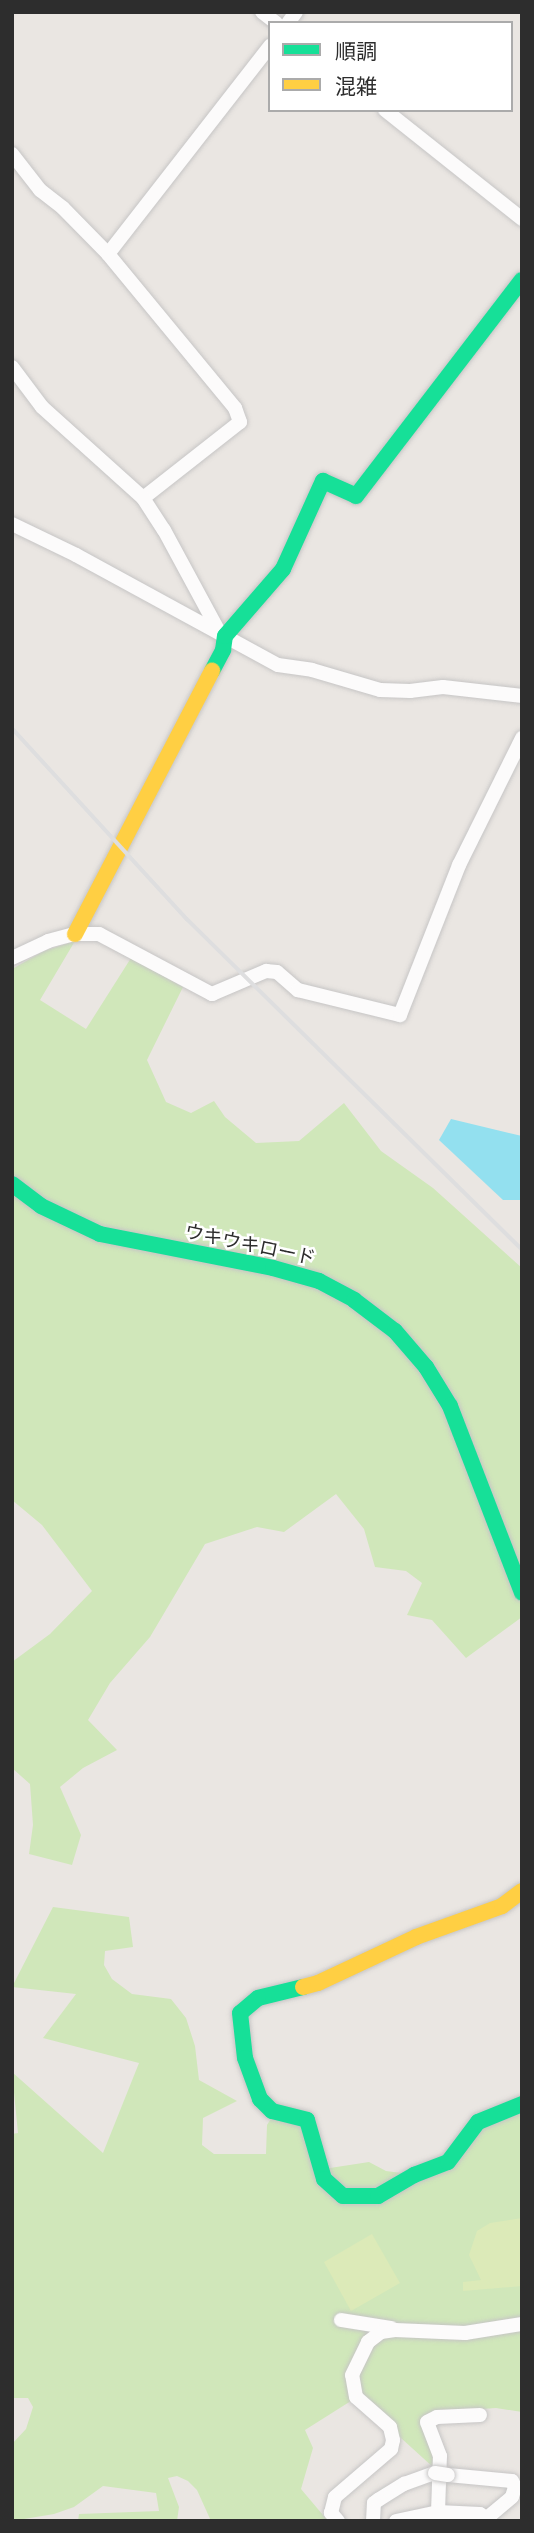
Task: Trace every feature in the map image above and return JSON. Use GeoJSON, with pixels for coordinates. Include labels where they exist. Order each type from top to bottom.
{"type":"FeatureCollection","features":[{"type":"Feature","properties":{"kind":"street"},"geometry":{"type":"LineString","coordinates":[[108,254],[268,49]]}},
{"type":"Feature","properties":{"kind":"street"},"geometry":{"type":"LineString","coordinates":[[388,112],[522,219]]}},
{"type":"Feature","properties":{"kind":"street"},"geometry":{"type":"LineString","coordinates":[[12,154],[40,190],[63,208],[108,254],[235,408],[240,422],[143,498]]}},
{"type":"Feature","properties":{"kind":"street"},"geometry":{"type":"LineString","coordinates":[[221,633],[283,569],[323,481],[356,496],[522,280]]}},
{"type":"Feature","properties":{"kind":"street"},"geometry":{"type":"LineString","coordinates":[[12,367],[42,407],[143,498],[164,530],[221,633],[223,650],[75,934]]}},
{"type":"Feature","properties":{"kind":"street"},"geometry":{"type":"LineString","coordinates":[[12,524],[278,665],[312,670],[380,690],[410,691],[443,687],[522,696]]}},
{"type":"Feature","properties":{"kind":"street"},"geometry":{"type":"LineString","coordinates":[[12,957],[48,941],[75,934],[99,934],[212,994],[266,971],[277,972],[298,990],[400,1015],[458,865],[522,738]]}},
{"type":"Feature","properties":{"kind":"street","name":"ウキウキロード"},"geometry":{"type":"LineString","coordinates":[[12,1184],[41,1206],[100,1234],[273,1268],[319,1281],[354,1300],[395,1331],[445,1395],[522,1593]]}},
{"type":"Feature","properties":{"kind":"street"},"geometry":{"type":"LineString","coordinates":[[522,1891],[502,1906],[416,1937],[318,1983],[258,1998],[240,2013],[246,2058],[260,2099],[272,2111],[307,2120],[324,2179],[343,2196],[378,2196],[393,2190],[414,2175],[448,2162],[478,2122],[522,2104]]}},
{"type":"Feature","properties":{"kind":"street"},"geometry":{"type":"LineString","coordinates":[[341,2320],[395,2330],[465,2333],[522,2324]]}},
{"type":"Feature","properties":{"kind":"street"},"geometry":{"type":"LineString","coordinates":[[338,2521],[331,2514],[331,2504],[335,2497],[391,2449],[390,2427],[356,2397],[352,2375],[368,2342],[381,2332],[395,2330]]}},
{"type":"Feature","properties":{"kind":"street"},"geometry":{"type":"LineString","coordinates":[[438,2512],[440,2456],[427,2421],[437,2417],[480,2415]]}},
{"type":"Feature","properties":{"kind":"street"},"geometry":{"type":"LineString","coordinates":[[373,2521],[374,2503],[378,2500],[404,2484],[442,2474],[512,2481],[518,2493],[489,2519],[480,2514],[438,2512],[396,2521]]}},
{"type":"Feature","properties":{"kind":"green space"},"geometry":{"type":"Polygon","coordinates":[[[75,941],[40,1000],[86,1029],[131,958],[183,987],[147,1060],[166,1102],[191,1113],[214,1101],[225,1117],[256,1143],[299,1141],[344,1103],[381,1151],[433,1188],[522,1268],[522,1617],[466,1658],[432,1620],[407,1615],[422,1583],[406,1571],[375,1567],[364,1529],[336,1494],[284,1532],[257,1527],[205,1544],[150,1637],[110,1683],[88,1720],[117,1750],[83,1768],[60,1787],[81,1835],[72,1865],[29,1854],[33,1825],[30,1784],[12,1768],[12,1662],[50,1634],[92,1591],[42,1525],[12,1500],[12,969],[44,951],[75,941]]]}},
{"type":"Feature","properties":{"kind":"green space"},"geometry":{"type":"Polygon","coordinates":[[[53,1907],[129,1917],[133,1947],[105,1951],[104,1965],[112,1979],[132,1994],[171,1999],[186,2018],[195,2046],[199,2080],[237,2101],[203,2118],[202,2145],[214,2154],[266,2154],[267,2125],[272,2117],[301,2123],[307,2128],[317,2170],[369,2162],[386,2171],[409,2174],[363,2194],[351,2195],[349,2202],[362,2203],[390,2196],[418,2177],[443,2169],[454,2161],[472,2132],[486,2121],[522,2107],[522,2320],[468,2328],[419,2324],[379,2332],[366,2340],[351,2366],[357,2368],[369,2345],[382,2337],[400,2334],[460,2339],[522,2330],[522,2412],[496,2408],[452,2411],[424,2417],[423,2421],[436,2449],[434,2468],[401,2438],[362,2394],[305,2430],[313,2448],[301,2489],[328,2521],[211,2521],[197,2490],[188,2481],[177,2476],[168,2478],[179,2507],[177,2521],[78,2521],[79,2514],[159,2511],[156,2493],[103,2486],[74,2507],[54,2514],[12,2521],[12,2444],[26,2429],[33,2407],[28,2398],[12,2398],[12,2134],[18,2133],[12,2072],[103,2153],[139,2063],[43,2038],[76,1994],[12,1987],[53,1907]]]}},
{"type":"Feature","properties":{"kind":"green space"},"geometry":{"type":"Polygon","coordinates":[[[522,2218],[522,2286],[463,2291],[463,2282],[481,2280],[469,2255],[477,2231],[490,2223],[522,2218]]]}},
{"type":"Feature","properties":{"kind":"green space"},"geometry":{"type":"Polygon","coordinates":[[[372,2234],[400,2283],[351,2311],[324,2262],[372,2234]]]}},
{"type":"Feature","properties":{"kind":"water"},"geometry":{"type":"Polygon","coordinates":[[[451,1119],[522,1136],[522,1200],[503,1200],[439,1140],[451,1119]]]}},
{"type":"Feature","properties":{"kind":"railway"},"geometry":{"type":"LineString","coordinates":[[12,728],[187,919],[522,1249]]}},
{"type":"Feature","properties":{"kind":"traffic: fast"},"geometry":{"type":"LineString","coordinates":[[212,671],[223,650],[225,636],[283,569],[323,481],[356,496],[522,280]]}},
{"type":"Feature","properties":{"kind":"traffic: fast"},"geometry":{"type":"LineString","coordinates":[[12,1184],[41,1206],[100,1234],[273,1268],[319,1281],[354,1300],[395,1331],[426,1367],[450,1406],[522,1593]]}},
{"type":"Feature","properties":{"kind":"traffic: fast"},"geometry":{"type":"LineString","coordinates":[[303,1987],[258,1998],[240,2013],[245,2058],[260,2099],[272,2111],[307,2120],[324,2179],[343,2196],[378,2196],[414,2175],[448,2162],[478,2122],[522,2104]]}},
{"type":"Feature","properties":{"kind":"traffic: slow"},"geometry":{"type":"LineString","coordinates":[[75,934],[212,671]]}},
{"type":"Feature","properties":{"kind":"traffic: slow"},"geometry":{"type":"LineString","coordinates":[[303,1987],[318,1983],[416,1937],[502,1906],[522,1891]]}}]}
